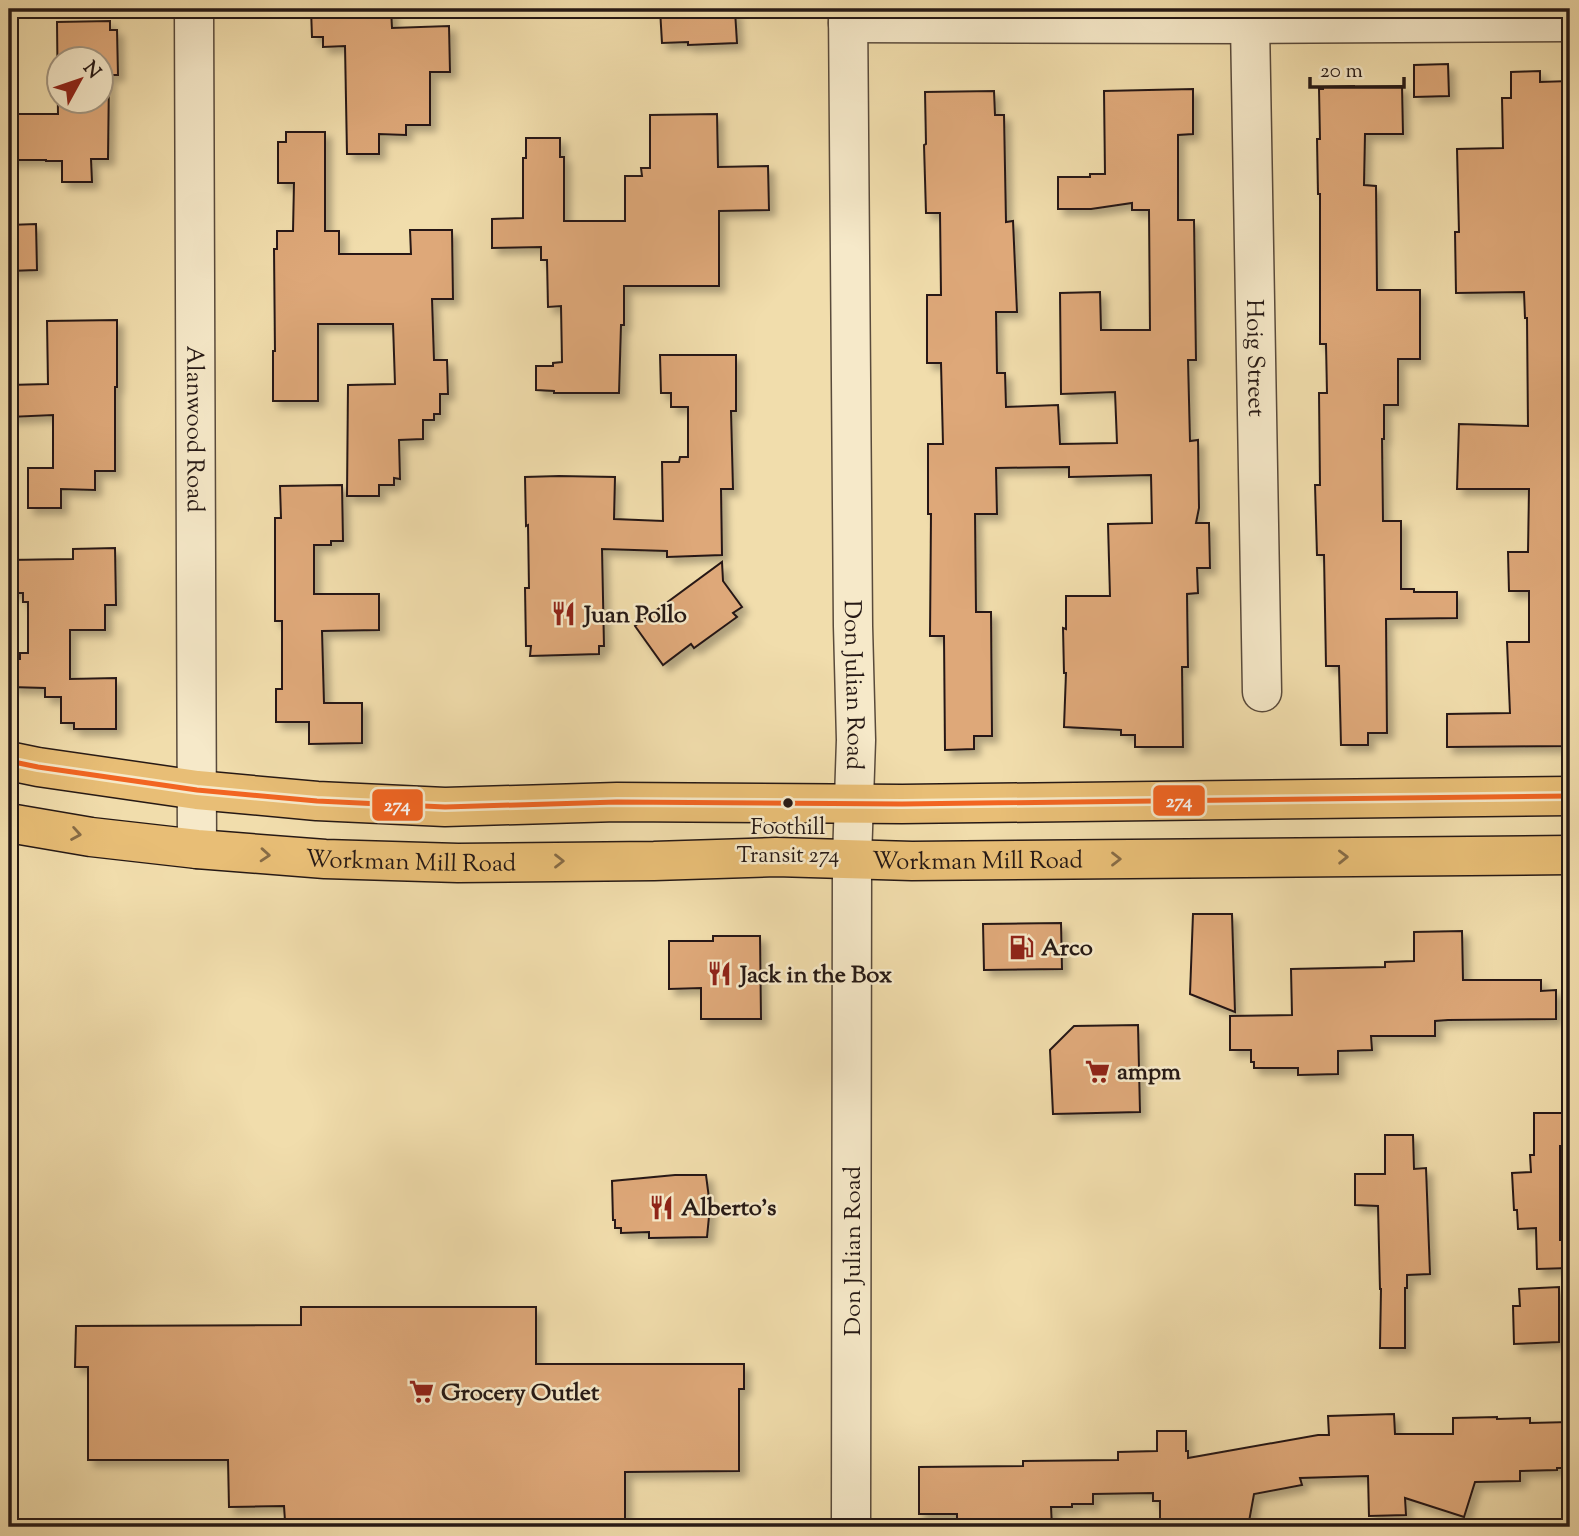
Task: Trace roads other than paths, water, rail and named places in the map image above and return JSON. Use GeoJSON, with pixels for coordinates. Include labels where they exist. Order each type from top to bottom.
{"type":"FeatureCollection","features":[{"type":"Feature","properties":{"kind":"main road"},"geometry":{"type":"LineString","coordinates":[[9,761],[197,790],[317,801],[445,807],[618,802],[853,804],[1570,796]]}},
{"type":"Feature","properties":{"kind":"main road","name":"Workman Mill Road"},"geometry":{"type":"LineString","coordinates":[[9,822],[91,837],[197,849],[325,859],[444,862],[654,861],[776,857],[924,861],[1570,855]]}},
{"type":"Feature","properties":{"kind":"street","name":"Alanwood Road"},"geometry":{"type":"LineString","coordinates":[[194,9],[197,849]]}},
{"type":"Feature","properties":{"kind":"street"},"geometry":{"type":"LineString","coordinates":[[848,16],[1250,24],[1570,22]]}},
{"type":"Feature","properties":{"kind":"street","name":"Don Julian Road"},"geometry":{"type":"LineString","coordinates":[[848,16],[856,740],[852,859],[851,1527]]}},
{"type":"Feature","properties":{"kind":"street","name":"Hoig Street"},"geometry":{"type":"LineString","coordinates":[[1250,24],[1262,692]]}},
{"type":"Feature","properties":{"kind":"place","name":"Juan Pollo"},"geometry":{"type":"Point","coordinates":[564,614]}},
{"type":"Feature","properties":{"kind":"place","name":"Foothill Transit 274"},"geometry":{"type":"Point","coordinates":[788,803]}},
{"type":"Feature","properties":{"kind":"place","name":"Arco"},"geometry":{"type":"Point","coordinates":[1021,947]}},
{"type":"Feature","properties":{"kind":"place","name":"Jack in the Box"},"geometry":{"type":"Point","coordinates":[720,974]}},
{"type":"Feature","properties":{"kind":"place","name":"ampm"},"geometry":{"type":"Point","coordinates":[1097,1071]}},
{"type":"Feature","properties":{"kind":"place","name":"Alberto's"},"geometry":{"type":"Point","coordinates":[661,1207]}},
{"type":"Feature","properties":{"kind":"place","name":"Grocery Outlet"},"geometry":{"type":"Point","coordinates":[421,1392]}}]}
